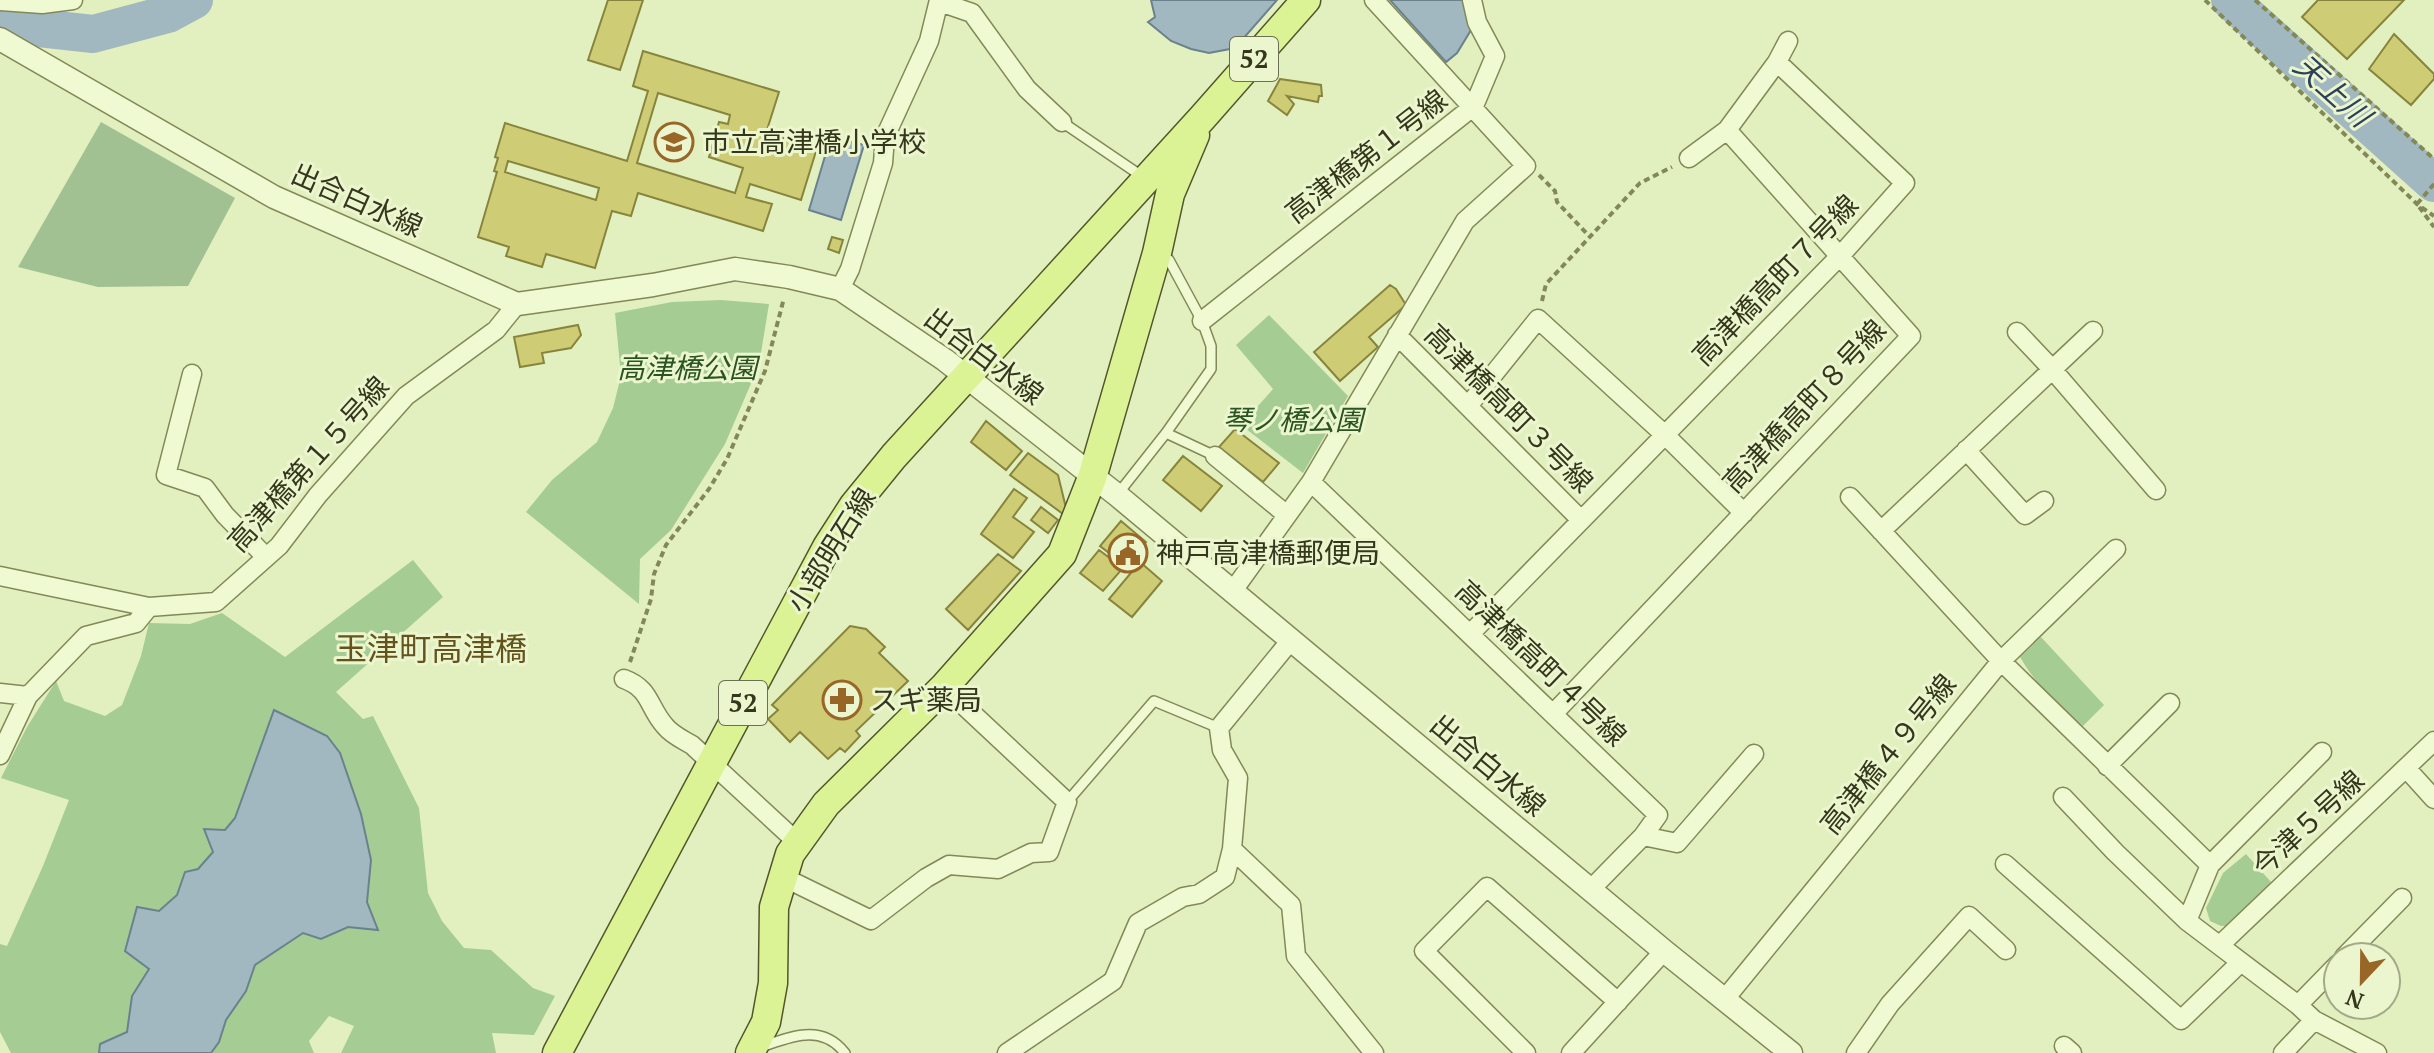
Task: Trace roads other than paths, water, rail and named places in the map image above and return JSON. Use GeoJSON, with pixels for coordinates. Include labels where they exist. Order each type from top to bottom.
{"type":"FeatureCollection","features":[{"type":"Feature","properties":{"kind":"main road","name":"小部明石線"},"geometry":{"type":"LineString","coordinates":[[557,1053],[814,571],[854,505],[894,456],[1306,0]]}},
{"type":"Feature","properties":{"kind":"main road","name":"小部明石線"},"geometry":{"type":"LineString","coordinates":[[751,1051],[766,1022],[773,983],[774,907],[790,854],[826,804],[944,687],[1062,554],[1092,478],[1157,253],[1170,194],[1203,117]]}},
{"type":"Feature","properties":{"kind":"street"},"geometry":{"type":"LineString","coordinates":[[0,1],[42,4],[73,0]]}},
{"type":"Feature","properties":{"kind":"street"},"geometry":{"type":"LineString","coordinates":[[1232,592],[1311,482],[1465,221],[1526,166],[1374,0]]}},
{"type":"Feature","properties":{"kind":"street","name":"高津橋第１号線"},"geometry":{"type":"LineString","coordinates":[[1202,321],[1474,106],[1495,56],[1477,22],[1472,0]]}},
{"type":"Feature","properties":{"kind":"street"},"geometry":{"type":"LineString","coordinates":[[840,289],[850,269],[883,163],[885,137],[929,41],[940,1],[972,13],[1027,89],[1062,122]]}},
{"type":"Feature","properties":{"kind":"street","name":"出合白水線"},"geometry":{"type":"LineString","coordinates":[[0,39],[274,197],[517,304],[653,285],[735,269],[840,289],[945,360],[1117,495],[1785,1051]]}},
{"type":"Feature","properties":{"kind":"street"},"geometry":{"type":"LineString","coordinates":[[1689,158],[1727,130],[1777,62],[1788,41]]}},
{"type":"Feature","properties":{"kind":"street","name":"高津橋高町７号線"},"geometry":{"type":"LineString","coordinates":[[1470,634],[1840,256],[1905,183],[1777,62]]}},
{"type":"Feature","properties":{"kind":"street","name":"高津橋高町８号線"},"geometry":{"type":"LineString","coordinates":[[1553,714],[1911,336],[1727,130]]}},
{"type":"Feature","properties":{"kind":"street","name":"高津橋第１５号線"},"geometry":{"type":"LineString","coordinates":[[0,755],[28,696],[86,636],[136,623],[149,607],[216,602],[279,546],[318,495],[406,396],[496,330],[517,304]]}},
{"type":"Feature","properties":{"kind":"street"},"geometry":{"type":"LineString","coordinates":[[1468,406],[1538,319],[1665,435],[1744,513]]}},
{"type":"Feature","properties":{"kind":"street"},"geometry":{"type":"LineString","coordinates":[[1881,531],[2093,331]]}},
{"type":"Feature","properties":{"kind":"street"},"geometry":{"type":"LineString","coordinates":[[2017,332],[2156,490]]}},
{"type":"Feature","properties":{"kind":"street","name":"高津橋高町３号線"},"geometry":{"type":"LineString","coordinates":[[1397,335],[1581,520]]}},
{"type":"Feature","properties":{"kind":"street"},"geometry":{"type":"LineString","coordinates":[[192,374],[166,475],[205,488],[225,515],[266,557]]}},
{"type":"Feature","properties":{"kind":"street"},"geometry":{"type":"LineString","coordinates":[[1966,450],[2025,515],[2044,501]]}},
{"type":"Feature","properties":{"kind":"street"},"geometry":{"type":"LineString","coordinates":[[1215,456],[1287,515]]}},
{"type":"Feature","properties":{"kind":"street","name":"高津橋高町４号線"},"geometry":{"type":"LineString","coordinates":[[1311,482],[1658,815],[1643,836]]}},
{"type":"Feature","properties":{"kind":"street"},"geometry":{"type":"LineString","coordinates":[[1850,497],[2001,661],[2210,865]]}},
{"type":"Feature","properties":{"kind":"street","name":"高津橋４９号線"},"geometry":{"type":"LineString","coordinates":[[1724,1000],[2001,661],[2116,549]]}},
{"type":"Feature","properties":{"kind":"street"},"geometry":{"type":"LineString","coordinates":[[0,576],[149,607]]}},
{"type":"Feature","properties":{"kind":"street"},"geometry":{"type":"LineString","coordinates":[[1007,1053],[1113,981],[1138,923],[1183,897],[1199,894],[1225,877],[1232,849],[1238,778],[1222,750],[1219,728],[1291,640]]}},
{"type":"Feature","properties":{"kind":"street"},"geometry":{"type":"LineString","coordinates":[[624,679],[639,684],[664,725],[692,745],[798,843]]}},
{"type":"Feature","properties":{"kind":"street"},"geometry":{"type":"LineString","coordinates":[[783,877],[871,920],[926,878],[949,865],[998,869],[1031,853],[1049,852],[1067,802],[944,687]]}},
{"type":"Feature","properties":{"kind":"street"},"geometry":{"type":"LineString","coordinates":[[0,693],[28,696]]}},
{"type":"Feature","properties":{"kind":"street"},"geometry":{"type":"LineString","coordinates":[[2107,766],[2170,703]]}},
{"type":"Feature","properties":{"kind":"street","name":"今津５号線"},"geometry":{"type":"LineString","coordinates":[[2220,945],[2434,741]]}},
{"type":"Feature","properties":{"kind":"street"},"geometry":{"type":"LineString","coordinates":[[2187,921],[2210,865],[2322,752]]}},
{"type":"Feature","properties":{"kind":"street"},"geometry":{"type":"LineString","coordinates":[[1590,890],[1643,836],[1677,843],[1754,754]]}},
{"type":"Feature","properties":{"kind":"street"},"geometry":{"type":"LineString","coordinates":[[2406,768],[2434,799]]}},
{"type":"Feature","properties":{"kind":"street"},"geometry":{"type":"LineString","coordinates":[[2063,797],[2187,921],[2314,1020],[2377,1053]]}},
{"type":"Feature","properties":{"kind":"street"},"geometry":{"type":"LineString","coordinates":[[1232,849],[1291,905],[1296,956],[1374,1053]]}},
{"type":"Feature","properties":{"kind":"street"},"geometry":{"type":"LineString","coordinates":[[2005,864],[2181,1020],[2241,962]]}},
{"type":"Feature","properties":{"kind":"street"},"geometry":{"type":"LineString","coordinates":[[1526,1053],[1424,951],[1487,887],[1618,1002]]}},
{"type":"Feature","properties":{"kind":"street"},"geometry":{"type":"LineString","coordinates":[[2360,941],[2402,898]]}},
{"type":"Feature","properties":{"kind":"street"},"geometry":{"type":"LineString","coordinates":[[1856,1053],[1890,1004],[1969,916],[2006,950]]}},
{"type":"Feature","properties":{"kind":"street"},"geometry":{"type":"LineString","coordinates":[[1571,1053],[1664,951]]}},
{"type":"Feature","properties":{"kind":"street"},"geometry":{"type":"LineString","coordinates":[[2298,1005],[2322,980]]}},
{"type":"Feature","properties":{"kind":"street"},"geometry":{"type":"LineString","coordinates":[[2283,1053],[2314,1020]]}},
{"type":"Feature","properties":{"kind":"lane"},"geometry":{"type":"LineString","coordinates":[[1062,122],[1146,179]]}},
{"type":"Feature","properties":{"kind":"lane"},"geometry":{"type":"LineString","coordinates":[[1117,495],[1211,369],[1211,346],[1202,321],[1169,260],[1157,253]]}},
{"type":"Feature","properties":{"kind":"lane"},"geometry":{"type":"LineString","coordinates":[[1166,433],[1215,456]]}},
{"type":"Feature","properties":{"kind":"lane"},"geometry":{"type":"LineString","coordinates":[[1067,802],[1154,701],[1219,728]]}},
{"type":"Feature","properties":{"kind":"lane"},"geometry":{"type":"LineString","coordinates":[[751,1051],[805,1033],[827,1038],[845,1053]]}},
{"type":"Feature","properties":{"kind":"water"},"geometry":{"type":"Polygon","coordinates":[[[1151,0],[1277,0],[1235,48],[1209,53],[1171,41],[1148,22],[1155,17],[1151,0]]]}},
{"type":"Feature","properties":{"kind":"water"},"geometry":{"type":"Polygon","coordinates":[[[1390,0],[1463,0],[1471,30],[1457,53],[1446,62],[1390,0]]]}},
{"type":"Feature","properties":{"kind":"water"},"geometry":{"type":"Polygon","coordinates":[[[831,136],[864,145],[841,220],[809,210],[831,136]]]}},
{"type":"Feature","properties":{"kind":"water"},"geometry":{"type":"Polygon","coordinates":[[[274,710],[327,736],[340,753],[361,814],[371,860],[367,902],[378,930],[348,927],[321,939],[303,933],[255,965],[246,991],[226,1020],[219,1042],[211,1053],[99,1053],[100,1044],[127,1032],[132,996],[149,969],[125,951],[137,907],[159,911],[177,895],[185,872],[198,869],[213,852],[204,829],[225,830],[235,818],[274,710]]]}},
{"type":"Feature","properties":{"kind":"waterway","name":"天上川"},"geometry":{"type":"LineString","coordinates":[[0,24],[93,34],[168,14],[194,0]]}},
{"type":"Feature","properties":{"kind":"waterway","name":"天上川"},"geometry":{"type":"LineString","coordinates":[[2230,0],[2434,183]]}},
{"type":"Feature","properties":{"kind":"place","name":"市立高津橋小学校"},"geometry":{"type":"Point","coordinates":[674,142]}},
{"type":"Feature","properties":{"kind":"place","name":"神戸高津橋郵便局"},"geometry":{"type":"Point","coordinates":[1128,553]}},
{"type":"Feature","properties":{"kind":"place","name":"スギ薬局"},"geometry":{"type":"Point","coordinates":[842,700]}},
{"type":"Feature","properties":{"kind":"district","name":"玉津町高津橋"},"geometry":{"type":"Point","coordinates":[431,649]}},
{"type":"Feature","properties":{"kind":"park label","name":"高津橋公園"},"geometry":{"type":"Point","coordinates":[687,368]}},
{"type":"Feature","properties":{"kind":"park label","name":"琴ノ橋公園"},"geometry":{"type":"Point","coordinates":[1293,420]}}]}
